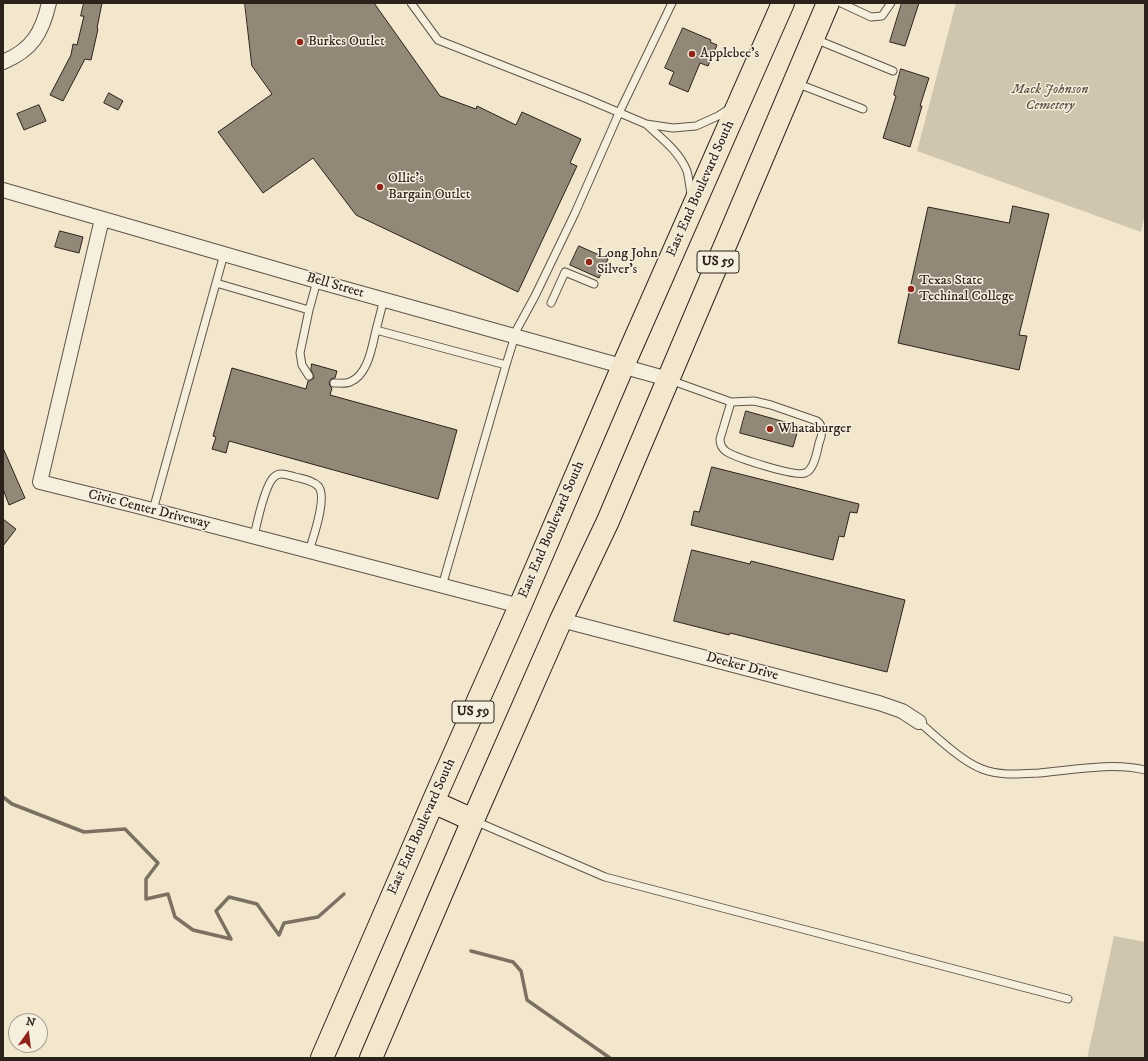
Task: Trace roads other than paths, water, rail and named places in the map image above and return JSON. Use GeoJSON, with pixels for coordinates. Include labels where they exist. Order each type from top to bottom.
{"type":"FeatureCollection","features":[{"type":"Feature","properties":{"kind":"highway","name":"East End Boulevard South"},"geometry":{"type":"LineString","coordinates":[[322,1058],[520,606],[623,366],[783,3]]}},
{"type":"Feature","properties":{"kind":"highway","name":"US 59"},"geometry":{"type":"LineString","coordinates":[[370,1058],[561,620],[608,521],[828,3]]}},
{"type":"Feature","properties":{"kind":"highway"},"geometry":{"type":"LineString","coordinates":[[433,802],[473,820]]}},
{"type":"Feature","properties":{"kind":"street"},"geometry":{"type":"LineString","coordinates":[[3,62],[19,54],[32,43],[42,29],[49,3]]}},
{"type":"Feature","properties":{"kind":"street","name":"Bell Street"},"geometry":{"type":"LineString","coordinates":[[3,190],[384,300],[668,379]]}},
{"type":"Feature","properties":{"kind":"street","name":"Civic Center Driveway"},"geometry":{"type":"LineString","coordinates":[[102,219],[40,482],[254,536],[520,606]]}},
{"type":"Feature","properties":{"kind":"street","name":"Decker Drive"},"geometry":{"type":"LineString","coordinates":[[561,620],[879,703],[902,711],[919,722]]}},
{"type":"Feature","properties":{"kind":"lane"},"geometry":{"type":"LineString","coordinates":[[411,3],[438,40],[646,124],[673,128],[696,126],[718,116],[739,102]]}},
{"type":"Feature","properties":{"kind":"lane"},"geometry":{"type":"LineString","coordinates":[[442,586],[517,329],[535,296],[575,213],[619,113],[672,3]]}},
{"type":"Feature","properties":{"kind":"lane"},"geometry":{"type":"LineString","coordinates":[[841,3],[871,17],[882,16],[891,3]]}},
{"type":"Feature","properties":{"kind":"lane"},"geometry":{"type":"LineString","coordinates":[[813,38],[893,71]]}},
{"type":"Feature","properties":{"kind":"lane"},"geometry":{"type":"LineString","coordinates":[[794,82],[864,109]]}},
{"type":"Feature","properties":{"kind":"lane"},"geometry":{"type":"LineString","coordinates":[[646,124],[672,148],[683,162],[687,172],[693,206]]}},
{"type":"Feature","properties":{"kind":"lane"},"geometry":{"type":"LineString","coordinates":[[153,510],[224,254]]}},
{"type":"Feature","properties":{"kind":"lane"},"geometry":{"type":"LineString","coordinates":[[551,303],[565,272],[594,284]]}},
{"type":"Feature","properties":{"kind":"lane"},"geometry":{"type":"LineString","coordinates":[[309,376],[302,366],[300,353],[309,310],[318,281]]}},
{"type":"Feature","properties":{"kind":"lane"},"geometry":{"type":"LineString","coordinates":[[216,283],[309,310]]}},
{"type":"Feature","properties":{"kind":"lane"},"geometry":{"type":"LineString","coordinates":[[334,383],[348,383],[357,378],[364,369],[371,353],[384,300]]}},
{"type":"Feature","properties":{"kind":"lane"},"geometry":{"type":"LineString","coordinates":[[376,330],[506,365]]}},
{"type":"Feature","properties":{"kind":"lane"},"geometry":{"type":"LineString","coordinates":[[668,379],[731,402],[754,401],[813,418],[820,423],[822,431],[811,467],[808,471],[800,474],[785,472],[736,456],[726,451],[720,445],[720,439],[731,402]]}},
{"type":"Feature","properties":{"kind":"lane"},"geometry":{"type":"LineString","coordinates":[[254,536],[267,488],[271,480],[277,474],[309,480],[318,486],[322,494],[309,551]]}},
{"type":"Feature","properties":{"kind":"lane"},"geometry":{"type":"LineString","coordinates":[[919,722],[967,761],[982,769],[993,772],[1021,774],[1115,767],[1145,770]]}},
{"type":"Feature","properties":{"kind":"lane"},"geometry":{"type":"LineString","coordinates":[[473,820],[605,877],[1068,999]]}},
{"type":"Feature","properties":{"kind":"waterway"},"geometry":{"type":"LineString","coordinates":[[3,797],[12,804],[84,832],[125,829],[158,863],[146,879],[146,899],[168,894],[175,917],[193,930],[231,939],[216,911],[229,897],[257,904],[279,935],[284,923],[318,917],[344,894]]}},
{"type":"Feature","properties":{"kind":"waterway"},"geometry":{"type":"LineString","coordinates":[[471,951],[513,962],[521,971],[527,1000],[610,1058]]}},
{"type":"Feature","properties":{"kind":"place","name":"Burkes Outlet"},"geometry":{"type":"Point","coordinates":[300,42]}},
{"type":"Feature","properties":{"kind":"place","name":"Applebee's"},"geometry":{"type":"Point","coordinates":[692,54]}},
{"type":"Feature","properties":{"kind":"place","name":"Ollie's Bargain Outlet"},"geometry":{"type":"Point","coordinates":[380,187]}},
{"type":"Feature","properties":{"kind":"place","name":"Long John Silver's"},"geometry":{"type":"Point","coordinates":[589,262]}},
{"type":"Feature","properties":{"kind":"place","name":"Texas State Techinal College"},"geometry":{"type":"Point","coordinates":[911,289]}},
{"type":"Feature","properties":{"kind":"place","name":"Whataburger"},"geometry":{"type":"Point","coordinates":[770,429]}},
{"type":"Feature","properties":{"kind":"park label","name":"Mack Johnson Cemetery"},"geometry":{"type":"Point","coordinates":[1050,98]}}]}
